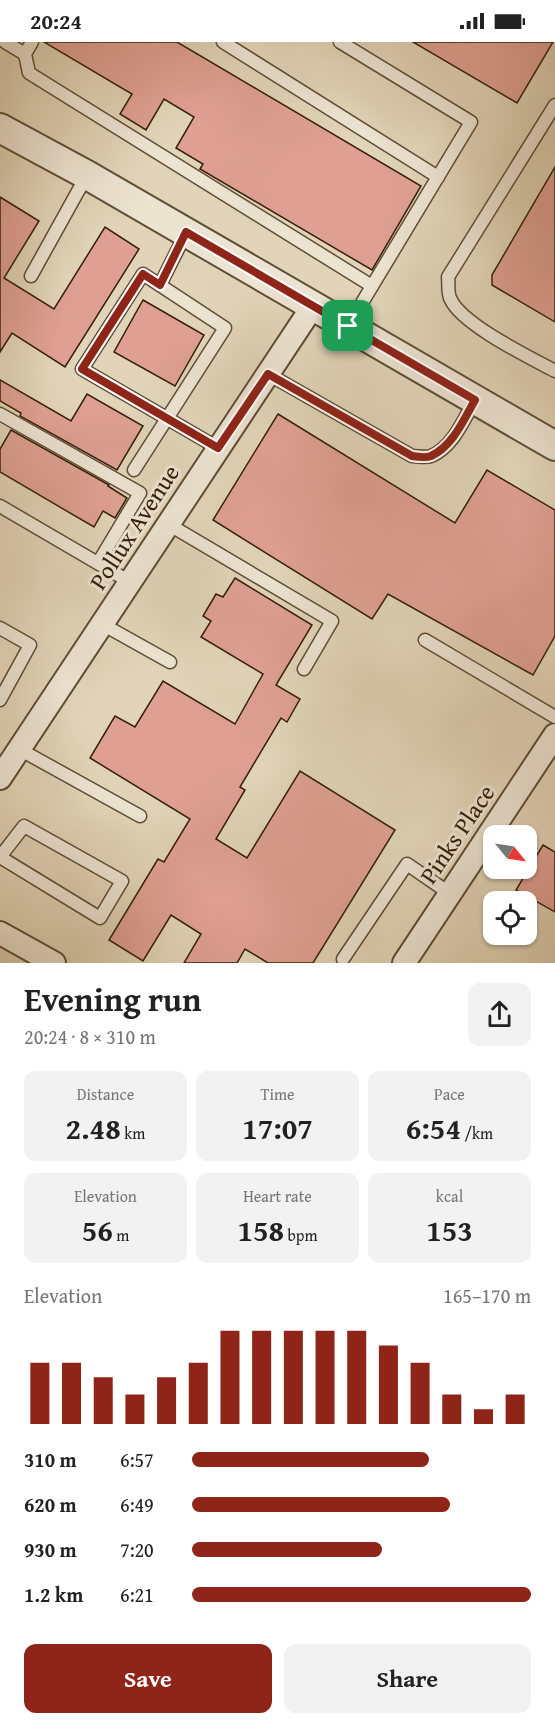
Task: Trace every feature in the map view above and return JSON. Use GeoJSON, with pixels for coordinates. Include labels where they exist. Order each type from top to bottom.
{"type":"FeatureCollection","features":[{"type":"Feature","properties":{"kind":"street"},"geometry":{"type":"LineString","coordinates":[[0,128],[87,175],[555,446]]}},
{"type":"Feature","properties":{"kind":"street","name":"Pollux Avenue"},"geometry":{"type":"LineString","coordinates":[[0,778],[313,306]]}},
{"type":"Feature","properties":{"kind":"street","name":"Pinks Place"},"geometry":{"type":"LineString","coordinates":[[404,963],[555,735]]}},
{"type":"Feature","properties":{"kind":"street"},"geometry":{"type":"LineString","coordinates":[[0,933],[54,963]]}},
{"type":"Feature","properties":{"kind":"lane"},"geometry":{"type":"LineString","coordinates":[[5,42],[25,54]]}},
{"type":"Feature","properties":{"kind":"lane"},"geometry":{"type":"LineString","coordinates":[[32,42],[25,54],[29,73],[372,286]]}},
{"type":"Feature","properties":{"kind":"lane"},"geometry":{"type":"LineString","coordinates":[[223,42],[438,177]]}},
{"type":"Feature","properties":{"kind":"lane"},"geometry":{"type":"LineString","coordinates":[[340,42],[471,122],[348,326]]}},
{"type":"Feature","properties":{"kind":"lane"},"geometry":{"type":"LineString","coordinates":[[555,105],[448,277],[449,298],[460,313],[488,333],[555,371]]}},
{"type":"Feature","properties":{"kind":"lane"},"geometry":{"type":"LineString","coordinates":[[31,276],[87,175]]}},
{"type":"Feature","properties":{"kind":"lane"},"geometry":{"type":"LineString","coordinates":[[160,285],[186,232]]}},
{"type":"Feature","properties":{"kind":"lane"},"geometry":{"type":"LineString","coordinates":[[134,470],[167,418],[225,328],[143,274],[82,369],[167,418],[218,448]]}},
{"type":"Feature","properties":{"kind":"lane"},"geometry":{"type":"LineString","coordinates":[[268,374],[412,456],[429,457],[444,448],[475,400]]}},
{"type":"Feature","properties":{"kind":"lane"},"geometry":{"type":"LineString","coordinates":[[0,414],[140,493],[98,563]]}},
{"type":"Feature","properties":{"kind":"lane"},"geometry":{"type":"LineString","coordinates":[[0,506],[130,582]]}},
{"type":"Feature","properties":{"kind":"lane"},"geometry":{"type":"LineString","coordinates":[[168,524],[332,621],[304,669]]}},
{"type":"Feature","properties":{"kind":"lane"},"geometry":{"type":"LineString","coordinates":[[102,624],[170,662]]}},
{"type":"Feature","properties":{"kind":"lane"},"geometry":{"type":"LineString","coordinates":[[0,628],[30,645],[0,700]]}},
{"type":"Feature","properties":{"kind":"lane"},"geometry":{"type":"LineString","coordinates":[[425,640],[555,717]]}},
{"type":"Feature","properties":{"kind":"lane"},"geometry":{"type":"LineString","coordinates":[[19,749],[140,816]]}},
{"type":"Feature","properties":{"kind":"lane"},"geometry":{"type":"LineString","coordinates":[[24,826],[122,881],[100,918],[0,857],[24,826]]}},
{"type":"Feature","properties":{"kind":"lane"},"geometry":{"type":"LineString","coordinates":[[344,959],[407,864],[449,893]]}},
{"type":"Feature","properties":{"kind":"building"},"geometry":{"type":"Polygon","coordinates":[[[44,42],[177,42],[421,186],[372,270],[200,169],[203,164],[176,148],[194,117],[164,99],[146,130],[120,114],[132,94],[44,42]]]}},
{"type":"Feature","properties":{"kind":"building"},"geometry":{"type":"Polygon","coordinates":[[[413,42],[553,42],[517,103],[413,42]]]}},
{"type":"Feature","properties":{"kind":"building"},"geometry":{"type":"Polygon","coordinates":[[[555,167],[555,322],[492,285],[492,275],[555,167]]]}},
{"type":"Feature","properties":{"kind":"building"},"geometry":{"type":"Polygon","coordinates":[[[0,197],[39,221],[4,278],[54,309],[105,227],[139,249],[65,367],[12,333],[0,352],[0,197]]]}},
{"type":"Feature","properties":{"kind":"building"},"geometry":{"type":"Polygon","coordinates":[[[143,300],[204,335],[175,386],[114,352],[143,300]]]}},
{"type":"Feature","properties":{"kind":"building"},"geometry":{"type":"Polygon","coordinates":[[[0,380],[71,421],[87,394],[143,426],[117,470],[20,416],[21,413],[0,401],[0,380]]]}},
{"type":"Feature","properties":{"kind":"building"},"geometry":{"type":"Polygon","coordinates":[[[278,414],[455,523],[487,470],[555,510],[555,636],[533,675],[388,594],[372,619],[213,520],[278,414]]]}},
{"type":"Feature","properties":{"kind":"building"},"geometry":{"type":"Polygon","coordinates":[[[11,430],[109,485],[127,498],[115,518],[103,511],[94,527],[0,472],[0,449],[11,430]]]}},
{"type":"Feature","properties":{"kind":"building"},"geometry":{"type":"Polygon","coordinates":[[[235,578],[312,625],[276,685],[300,699],[287,722],[281,718],[240,787],[245,790],[216,839],[247,858],[300,771],[395,830],[313,963],[268,963],[245,949],[237,963],[184,963],[201,934],[171,915],[143,961],[109,940],[158,859],[164,862],[190,819],[90,758],[115,716],[135,727],[163,681],[235,724],[263,674],[201,637],[211,621],[203,616],[216,594],[223,597],[235,578]]]}},
{"type":"Feature","properties":{"kind":"building"},"geometry":{"type":"Polygon","coordinates":[[[543,845],[555,852],[555,912],[537,902],[537,891],[516,890],[523,879],[537,879],[537,855],[543,845]]]}},
{"type":"Feature","properties":{"kind":"route"},"geometry":{"type":"LineString","coordinates":[[186,232],[348,326],[475,400],[444,448],[429,457],[412,456],[268,374],[218,448],[82,369],[143,274],[160,285],[186,232]]}}]}
